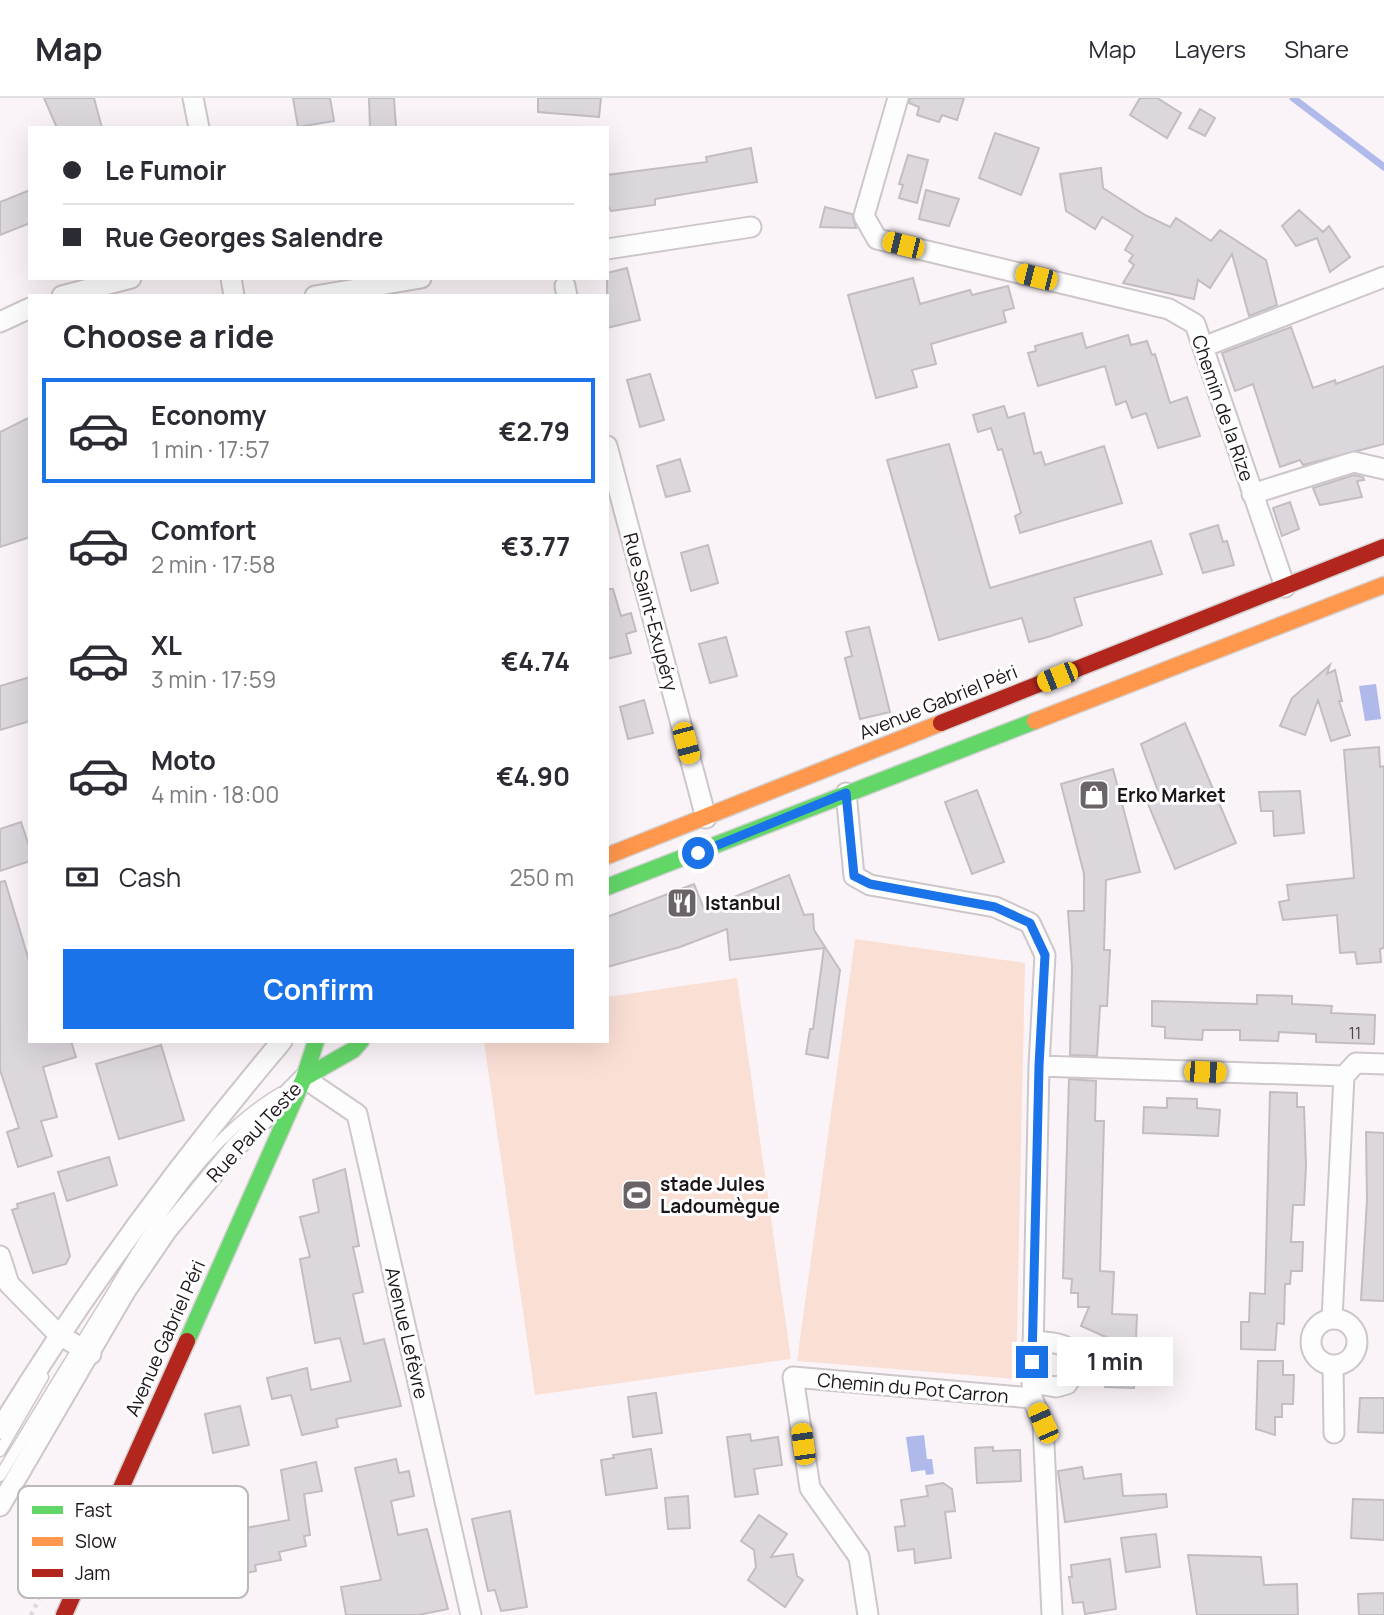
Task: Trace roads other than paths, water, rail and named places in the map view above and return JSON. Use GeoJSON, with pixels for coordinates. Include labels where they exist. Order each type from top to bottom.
{"type":"FeatureCollection","features":[{"type":"Feature","properties":{"kind":"main road","name":"Avenue Gabriel Péri"},"geometry":{"type":"LineString","coordinates":[[609,855],[1384,547]]}},
{"type":"Feature","properties":{"kind":"main road"},"geometry":{"type":"LineString","coordinates":[[609,886],[1384,584]]}},
{"type":"Feature","properties":{"kind":"main road"},"geometry":{"type":"LineString","coordinates":[[1159,673],[1184,647],[1276,611],[1285,587]]}},
{"type":"Feature","properties":{"kind":"main road","name":"Avenue Gabriel Péri"},"geometry":{"type":"LineString","coordinates":[[122,1486],[304,1078],[315,1043]]}},
{"type":"Feature","properties":{"kind":"main road"},"geometry":{"type":"LineString","coordinates":[[304,1078],[353,1050],[359,1043]]}},
{"type":"Feature","properties":{"kind":"main road","name":"Avenue Gabriel Péri"},"geometry":{"type":"LineString","coordinates":[[64,1615],[72,1598]]}},
{"type":"Feature","properties":{"kind":"street"},"geometry":{"type":"LineString","coordinates":[[193,98],[199,126]]}},
{"type":"Feature","properties":{"kind":"street","name":"Chemin de la Rize"},"geometry":{"type":"LineString","coordinates":[[898,98],[864,216],[877,239],[1169,309],[1195,324],[1285,587]]}},
{"type":"Feature","properties":{"kind":"street"},"geometry":{"type":"LineString","coordinates":[[609,249],[751,227]]}},
{"type":"Feature","properties":{"kind":"street"},"geometry":{"type":"LineString","coordinates":[[1203,347],[1384,277]]}},
{"type":"Feature","properties":{"kind":"street"},"geometry":{"type":"LineString","coordinates":[[70,294],[123,280]]}},
{"type":"Feature","properties":{"kind":"street"},"geometry":{"type":"LineString","coordinates":[[326,294],[409,280]]}},
{"type":"Feature","properties":{"kind":"street"},"geometry":{"type":"LineString","coordinates":[[0,322],[28,309]]}},
{"type":"Feature","properties":{"kind":"street","name":"Rue Saint-Exupéry"},"geometry":{"type":"LineString","coordinates":[[609,454],[706,818]]}},
{"type":"Feature","properties":{"kind":"street"},"geometry":{"type":"LineString","coordinates":[[1252,494],[1354,462],[1384,469]]}},
{"type":"Feature","properties":{"kind":"street"},"geometry":{"type":"LineString","coordinates":[[846,793],[854,876],[870,884],[995,907],[1030,923],[1045,955],[1039,1066],[1032,1391],[1043,1423],[1052,1615]]}},
{"type":"Feature","properties":{"kind":"street","name":"Rue Paul Teste"},"geometry":{"type":"LineString","coordinates":[[0,1429],[58,1334],[151,1202],[280,1043]]}},
{"type":"Feature","properties":{"kind":"street"},"geometry":{"type":"LineString","coordinates":[[1332,1319],[1344,1076],[1356,1063],[1384,1064]]}},
{"type":"Feature","properties":{"kind":"street"},"geometry":{"type":"LineString","coordinates":[[1039,1066],[1344,1076]]}},
{"type":"Feature","properties":{"kind":"street","name":"Rue Paul Teste"},"geometry":{"type":"LineString","coordinates":[[0,1506],[85,1350],[167,1230],[235,1148],[304,1078]]}},
{"type":"Feature","properties":{"kind":"street","name":"Avenue Lefèvre"},"geometry":{"type":"LineString","coordinates":[[304,1078],[357,1114],[471,1615]]}},
{"type":"Feature","properties":{"kind":"street"},"geometry":{"type":"LineString","coordinates":[[0,1256],[9,1284],[58,1334],[85,1350]]}},
{"type":"Feature","properties":{"kind":"street"},"geometry":{"type":"LineString","coordinates":[[1332,1319],[1352,1327],[1357,1340],[1349,1360],[1333,1365],[1316,1357],[1311,1344],[1319,1324],[1332,1319]]}},
{"type":"Feature","properties":{"kind":"street","name":"Chemin du Pot Carron"},"geometry":{"type":"LineString","coordinates":[[867,1615],[859,1557],[810,1488],[793,1377],[1032,1391],[1067,1384],[1078,1366],[1070,1349],[1059,1343],[1033,1341]]}},
{"type":"Feature","properties":{"kind":"street"},"geometry":{"type":"LineString","coordinates":[[1333,1365],[1334,1433]]}},
{"type":"Feature","properties":{"kind":"lane","name":"Rue Paul Teste"},"geometry":{"type":"LineString","coordinates":[[0,1451],[45,1375],[58,1334]]}},
{"type":"Feature","properties":{"kind":"lane","name":"Rue Paul Teste"},"geometry":{"type":"LineString","coordinates":[[0,1476],[85,1350]]}},
{"type":"Feature","properties":{"kind":"water"},"geometry":{"type":"Polygon","coordinates":[[[1376,684],[1381,719],[1365,721],[1359,686],[1376,684]]]}},
{"type":"Feature","properties":{"kind":"water"},"geometry":{"type":"Polygon","coordinates":[[[924,1435],[927,1459],[932,1459],[934,1474],[926,1475],[925,1470],[911,1472],[906,1437],[924,1435]]]}},
{"type":"Feature","properties":{"kind":"waterway"},"geometry":{"type":"LineString","coordinates":[[1293,98],[1384,167]]}},
{"type":"Feature","properties":{"kind":"place","name":"Erko Market"},"geometry":{"type":"Point","coordinates":[1094,795]}},
{"type":"Feature","properties":{"kind":"place","name":"Istanbul"},"geometry":{"type":"Point","coordinates":[682,903]}},
{"type":"Feature","properties":{"kind":"place","name":"stade Jules Ladoumègue"},"geometry":{"type":"Point","coordinates":[637,1195]}}]}
